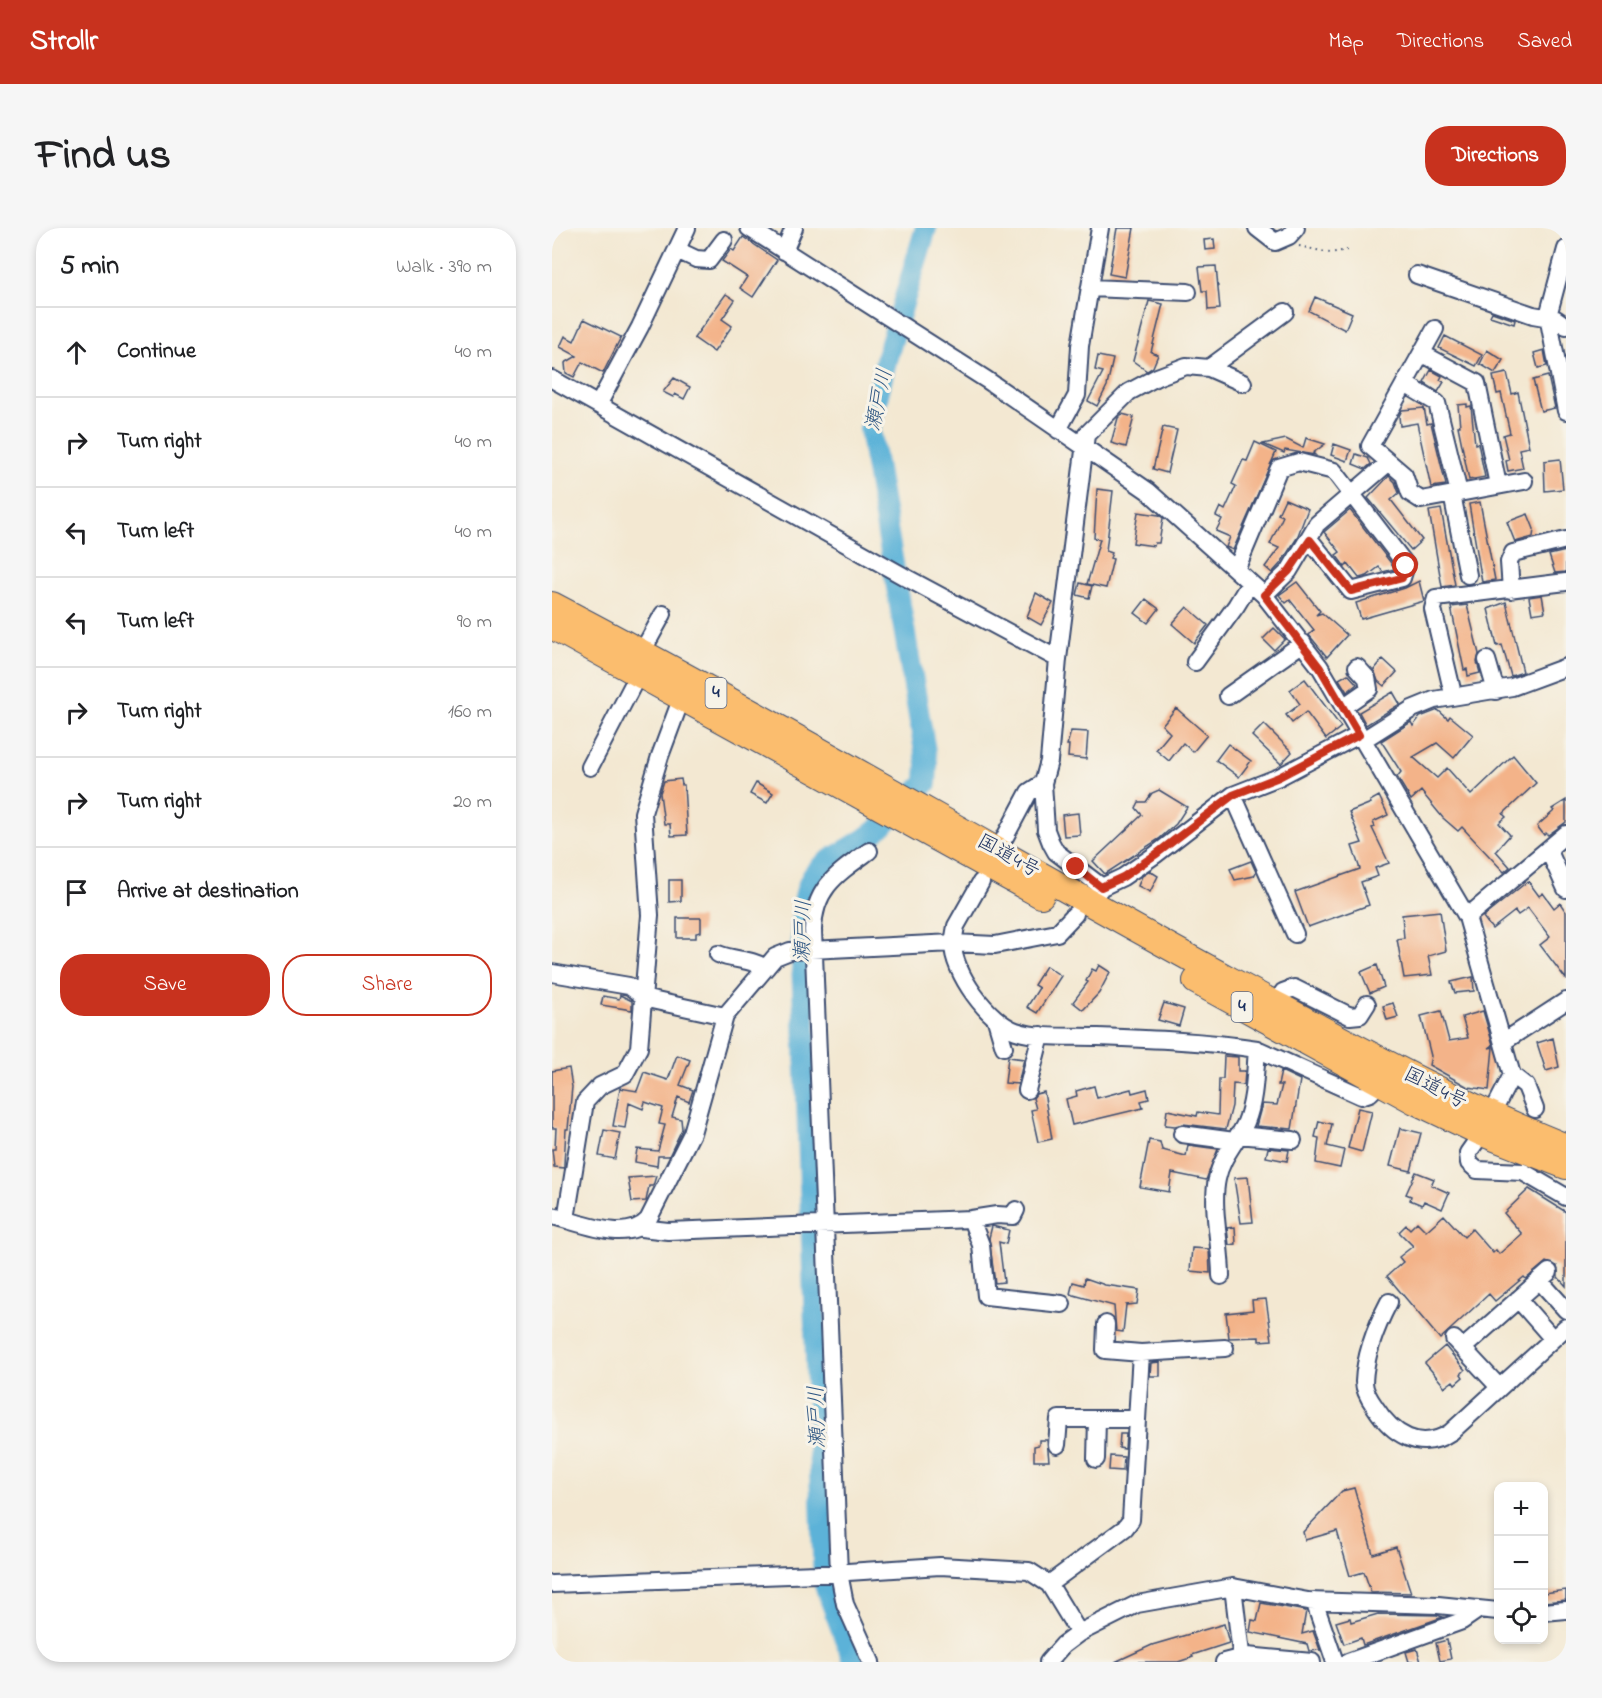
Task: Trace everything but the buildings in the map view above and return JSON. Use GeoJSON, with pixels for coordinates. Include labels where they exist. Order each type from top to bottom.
{"type":"FeatureCollection","features":[{"type":"Feature","properties":{"kind":"highway","name":"国道4号"},"geometry":{"type":"LineString","coordinates":[[552,605],[640,663],[875,794],[929,824],[1088,901],[1433,1089],[1486,1125],[1566,1147]]}},
{"type":"Feature","properties":{"kind":"highway","name":"国道4号"},"geometry":{"type":"LineString","coordinates":[[552,626],[640,663],[682,697],[875,794]]}},
{"type":"Feature","properties":{"kind":"highway","name":"国道4号"},"geometry":{"type":"LineString","coordinates":[[1088,901],[1380,1083],[1486,1125],[1566,1166]]}},
{"type":"Feature","properties":{"kind":"street"},"geometry":{"type":"LineString","coordinates":[[598,405],[687,228]]}},
{"type":"Feature","properties":{"kind":"street"},"geometry":{"type":"LineString","coordinates":[[749,228],[987,380],[1148,491],[1264,595],[1303,643],[1467,917],[1512,1075],[1486,1125],[1468,1153],[1469,1163],[1473,1168],[1523,1172],[1566,1197]]}},
{"type":"Feature","properties":{"kind":"street"},"geometry":{"type":"LineString","coordinates":[[784,251],[794,228]]}},
{"type":"Feature","properties":{"kind":"street"},"geometry":{"type":"LineString","coordinates":[[1058,430],[1077,395],[1080,346],[1100,228]]}},
{"type":"Feature","properties":{"kind":"street"},"geometry":{"type":"LineString","coordinates":[[1257,228],[1275,242],[1283,240],[1296,228]]}},
{"type":"Feature","properties":{"kind":"street"},"geometry":{"type":"LineString","coordinates":[[677,250],[696,259],[709,260],[724,240]]}},
{"type":"Feature","properties":{"kind":"street"},"geometry":{"type":"LineString","coordinates":[[1566,249],[1548,316],[1566,411]]}},
{"type":"Feature","properties":{"kind":"street"},"geometry":{"type":"LineString","coordinates":[[1417,275],[1533,315],[1548,316],[1566,326]]}},
{"type":"Feature","properties":{"kind":"street"},"geometry":{"type":"LineString","coordinates":[[1090,288],[1188,292]]}},
{"type":"Feature","properties":{"kind":"street"},"geometry":{"type":"LineString","coordinates":[[1209,368],[1285,312]]}},
{"type":"Feature","properties":{"kind":"street"},"geometry":{"type":"LineString","coordinates":[[1436,329],[1370,446],[1404,475],[1410,493],[1421,500],[1524,481]]}},
{"type":"Feature","properties":{"kind":"street"},"geometry":{"type":"LineString","coordinates":[[1422,354],[1477,384],[1498,485]]}},
{"type":"Feature","properties":{"kind":"street"},"geometry":{"type":"LineString","coordinates":[[1088,901],[1056,852],[1046,830],[1043,783],[1049,760],[1058,659],[1086,435],[1129,393],[1156,377],[1186,366],[1209,368],[1243,383]]}},
{"type":"Feature","properties":{"kind":"street"},"geometry":{"type":"LineString","coordinates":[[552,379],[905,577],[1058,659]]}},
{"type":"Feature","properties":{"kind":"street"},"geometry":{"type":"LineString","coordinates":[[1405,384],[1437,403],[1468,575]]}},
{"type":"Feature","properties":{"kind":"street"},"geometry":{"type":"LineString","coordinates":[[1236,570],[1279,468],[1299,462],[1334,471],[1406,566],[1402,578],[1351,591],[1310,540]]}},
{"type":"Feature","properties":{"kind":"street"},"geometry":{"type":"LineString","coordinates":[[1264,595],[1289,571],[1310,540],[1317,524],[1388,463]]}},
{"type":"Feature","properties":{"kind":"street"},"geometry":{"type":"LineString","coordinates":[[1510,590],[1509,562],[1513,553],[1566,540]]}},
{"type":"Feature","properties":{"kind":"street"},"geometry":{"type":"LineString","coordinates":[[1453,694],[1433,602],[1444,596],[1566,582]]}},
{"type":"Feature","properties":{"kind":"street"},"geometry":{"type":"LineString","coordinates":[[1195,662],[1250,583]]}},
{"type":"Feature","properties":{"kind":"street"},"geometry":{"type":"LineString","coordinates":[[590,767],[663,614]]}},
{"type":"Feature","properties":{"kind":"street"},"geometry":{"type":"LineString","coordinates":[[1228,696],[1303,643]]}},
{"type":"Feature","properties":{"kind":"street"},"geometry":{"type":"LineString","coordinates":[[1487,660],[1496,690]]}},
{"type":"Feature","properties":{"kind":"street"},"geometry":{"type":"LineString","coordinates":[[641,1228],[648,1220],[692,1133],[725,1016],[775,957],[790,951],[953,943],[995,945],[1057,933],[1088,901],[1155,855],[1233,795],[1279,777],[1361,738],[1412,709],[1453,694],[1496,690],[1566,667]]}},
{"type":"Feature","properties":{"kind":"street"},"geometry":{"type":"LineString","coordinates":[[1343,707],[1369,689],[1368,678],[1357,668]]}},
{"type":"Feature","properties":{"kind":"street"},"geometry":{"type":"LineString","coordinates":[[682,697],[660,756],[643,813],[650,915],[639,1048],[625,1074],[600,1086],[585,1102],[559,1217],[620,1231],[641,1228],[669,1230],[971,1219],[997,1215],[1013,1216],[1016,1210]]}},
{"type":"Feature","properties":{"kind":"street"},"geometry":{"type":"LineString","coordinates":[[1005,837],[1029,792],[1043,783]]}},
{"type":"Feature","properties":{"kind":"street"},"geometry":{"type":"LineString","coordinates":[[1233,795],[1295,934]]}},
{"type":"Feature","properties":{"kind":"street"},"geometry":{"type":"LineString","coordinates":[[1467,917],[1566,834]]}},
{"type":"Feature","properties":{"kind":"street"},"geometry":{"type":"LineString","coordinates":[[1548,849],[1566,889]]}},
{"type":"Feature","properties":{"kind":"street"},"geometry":{"type":"LineString","coordinates":[[869,851],[849,865],[820,894],[814,913],[812,950],[837,1573],[845,1604],[871,1662]]}},
{"type":"Feature","properties":{"kind":"street"},"geometry":{"type":"LineString","coordinates":[[981,882],[956,926],[953,954],[958,969],[996,1020],[1004,1047]]}},
{"type":"Feature","properties":{"kind":"street"},"geometry":{"type":"LineString","coordinates":[[718,954],[733,960],[756,962],[766,968]]}},
{"type":"Feature","properties":{"kind":"street"},"geometry":{"type":"LineString","coordinates":[[552,973],[629,986],[647,999],[725,1016]]}},
{"type":"Feature","properties":{"kind":"street"},"geometry":{"type":"LineString","coordinates":[[1276,1004],[1283,992],[1294,988],[1350,1016],[1360,1015],[1367,1004]]}},
{"type":"Feature","properties":{"kind":"street"},"geometry":{"type":"LineString","coordinates":[[1503,1042],[1566,1000]]}},
{"type":"Feature","properties":{"kind":"street"},"geometry":{"type":"LineString","coordinates":[[996,1020],[1014,1030],[1041,1035],[1168,1039],[1257,1049],[1361,1096],[1370,1093],[1380,1083]]}},
{"type":"Feature","properties":{"kind":"street"},"geometry":{"type":"LineString","coordinates":[[1027,1090],[1041,1035]]}},
{"type":"Feature","properties":{"kind":"street"},"geometry":{"type":"LineString","coordinates":[[1221,1276],[1221,1248],[1215,1202],[1216,1181],[1221,1165],[1246,1121],[1253,1094],[1257,1049]]}},
{"type":"Feature","properties":{"kind":"street"},"geometry":{"type":"LineString","coordinates":[[1512,1075],[1532,1084],[1535,1109]]}},
{"type":"Feature","properties":{"kind":"street"},"geometry":{"type":"LineString","coordinates":[[1182,1134],[1293,1140]]}},
{"type":"Feature","properties":{"kind":"street"},"geometry":{"type":"LineString","coordinates":[[971,1219],[981,1245],[986,1296],[1062,1304]]}},
{"type":"Feature","properties":{"kind":"street"},"geometry":{"type":"LineString","coordinates":[[1499,1387],[1458,1344],[1518,1299],[1544,1276],[1566,1310]]}},
{"type":"Feature","properties":{"kind":"street"},"geometry":{"type":"LineString","coordinates":[[1518,1299],[1553,1339]]}},
{"type":"Feature","properties":{"kind":"street"},"geometry":{"type":"LineString","coordinates":[[1389,1302],[1369,1358],[1364,1382],[1370,1400],[1390,1428],[1418,1441],[1435,1440],[1451,1432],[1566,1327]]}},
{"type":"Feature","properties":{"kind":"street"},"geometry":{"type":"LineString","coordinates":[[1106,1324],[1105,1350],[1141,1353],[1225,1348]]}},
{"type":"Feature","properties":{"kind":"street"},"geometry":{"type":"LineString","coordinates":[[1049,1584],[1125,1528],[1131,1520],[1141,1353]]}},
{"type":"Feature","properties":{"kind":"street"},"geometry":{"type":"LineString","coordinates":[[1057,1445],[1059,1419],[1137,1419]]}},
{"type":"Feature","properties":{"kind":"street"},"geometry":{"type":"LineString","coordinates":[[1096,1459],[1097,1419]]}},
{"type":"Feature","properties":{"kind":"street"},"geometry":{"type":"LineString","coordinates":[[552,1584],[817,1574],[940,1566],[1029,1571],[1049,1584],[1079,1633]]}},
{"type":"Feature","properties":{"kind":"street"},"geometry":{"type":"LineString","coordinates":[[1233,1587],[1242,1659]]}},
{"type":"Feature","properties":{"kind":"street"},"geometry":{"type":"LineString","coordinates":[[1048,1662],[1063,1645],[1079,1633],[1137,1604],[1233,1587],[1314,1601],[1438,1605],[1494,1611]]}},
{"type":"Feature","properties":{"kind":"street"},"geometry":{"type":"LineString","coordinates":[[1314,1601],[1335,1662]]}},
{"type":"Feature","properties":{"kind":"street"},"geometry":{"type":"LineString","coordinates":[[1348,1662],[1391,1655],[1475,1615],[1478,1610]]}},
{"type":"Feature","properties":{"kind":"street"},"geometry":{"type":"LineString","coordinates":[[1548,1612],[1566,1610]]}},
{"type":"Feature","properties":{"kind":"street"},"geometry":{"type":"LineString","coordinates":[[1224,1662],[1242,1659],[1312,1662]]}},
{"type":"Feature","properties":{"kind":"path"},"geometry":{"type":"LineString","coordinates":[[1283,240],[1291,245],[1330,254],[1347,250]]}},
{"type":"Feature","properties":{"kind":"waterway","name":"瀬戸川"},"geometry":{"type":"LineString","coordinates":[[854,1662],[824,1582],[801,931],[807,890],[818,869],[872,834],[926,783],[927,763],[870,429],[886,360],[926,228]]}},
{"type":"Feature","properties":{"kind":"route"},"geometry":{"type":"LineString","coordinates":[[1076,867],[1101,887],[1123,877],[1233,795],[1279,777],[1359,735],[1320,668],[1264,595],[1289,571],[1310,540],[1351,591],[1402,578],[1406,566]]}}]}
